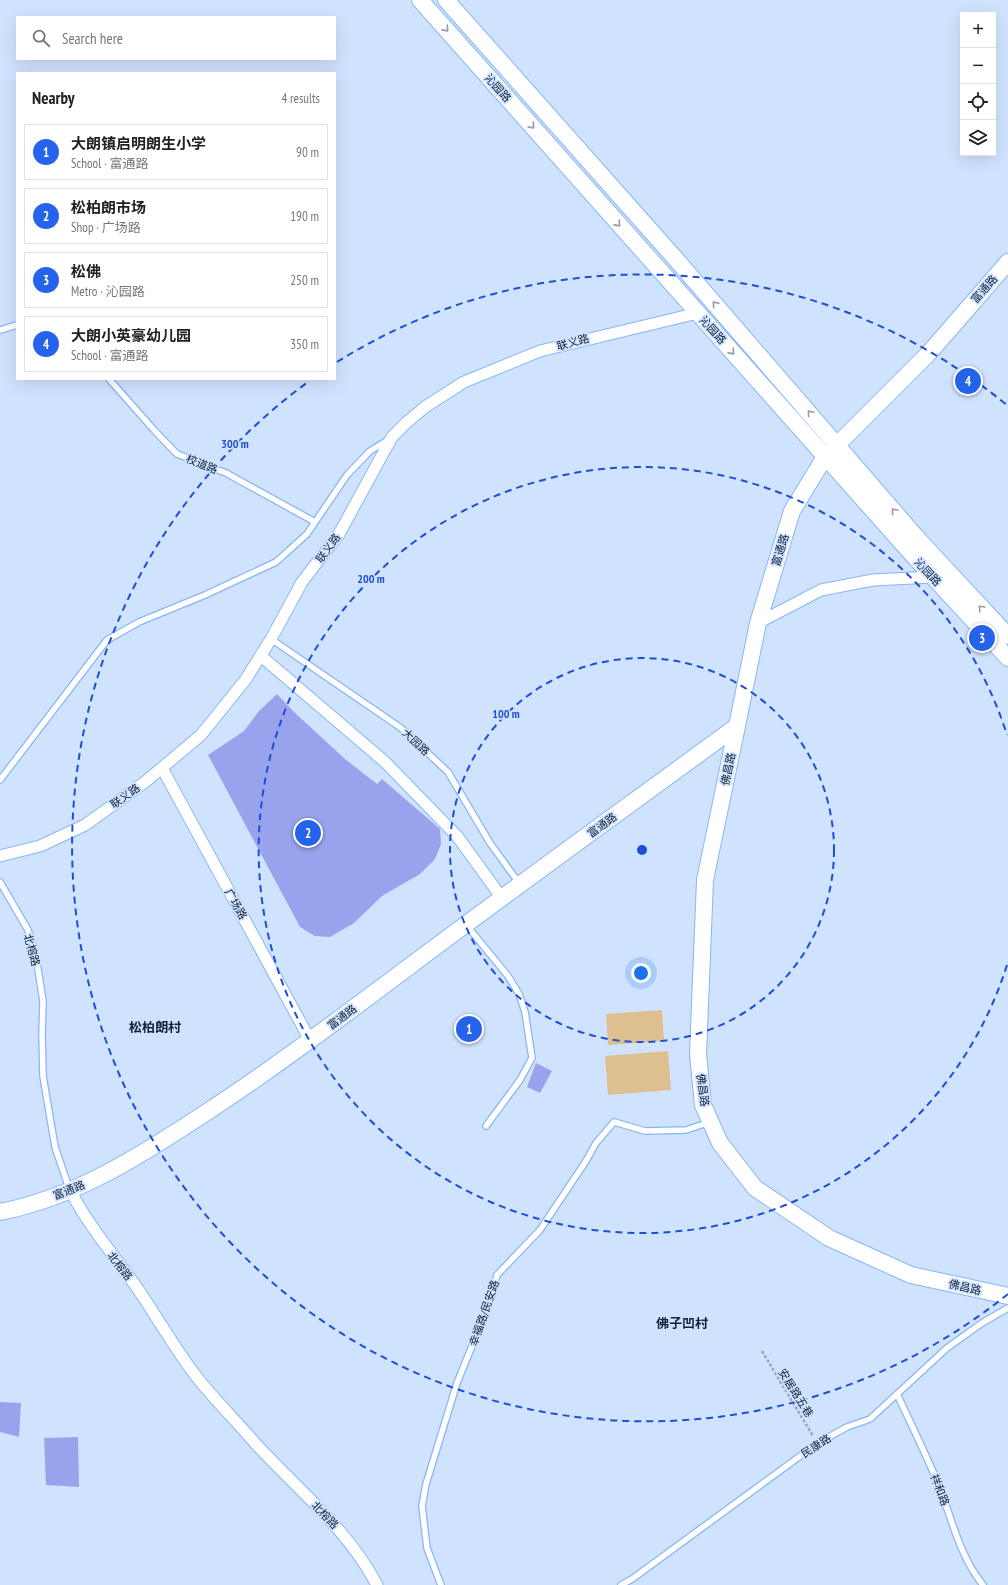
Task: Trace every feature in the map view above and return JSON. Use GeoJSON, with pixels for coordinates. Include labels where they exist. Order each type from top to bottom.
{"type":"FeatureCollection","features":[{"type":"Feature","properties":{"kind":"street","name":"沁园路"},"geometry":{"type":"LineString","coordinates":[[420,0],[825,457],[1008,658]]}},
{"type":"Feature","properties":{"kind":"street","name":"沁园路"},"geometry":{"type":"LineString","coordinates":[[446,0],[837,444],[917,538],[1008,636]]}},
{"type":"Feature","properties":{"kind":"street","name":"富通路"},"geometry":{"type":"LineString","coordinates":[[0,1212],[70,1190],[96,1179],[142,1155],[236,1093],[310,1040],[737,726],[758,623],[792,511],[825,457],[929,353],[1008,262]]}},
{"type":"Feature","properties":{"kind":"street","name":"联义路"},"geometry":{"type":"LineString","coordinates":[[0,856],[40,846],[85,825],[145,782],[201,734],[246,679],[271,639],[302,582],[338,534],[392,437],[425,407],[464,382],[533,354],[592,337],[698,313]]}},
{"type":"Feature","properties":{"kind":"street"},"geometry":{"type":"LineString","coordinates":[[758,623],[822,590],[873,580],[933,577]]}},
{"type":"Feature","properties":{"kind":"street"},"geometry":{"type":"LineString","coordinates":[[260,656],[385,762],[457,836],[502,898]]}},
{"type":"Feature","properties":{"kind":"street","name":"佛昌路"},"geometry":{"type":"LineString","coordinates":[[737,726],[705,880],[698,1054],[703,1104],[720,1143],[755,1188],[829,1238],[911,1275],[1008,1296]]}},
{"type":"Feature","properties":{"kind":"street","name":"广场路"},"geometry":{"type":"LineString","coordinates":[[162,768],[310,1040]]}},
{"type":"Feature","properties":{"kind":"street","name":"北榕路"},"geometry":{"type":"LineString","coordinates":[[70,1190],[79,1208],[101,1242],[134,1284],[199,1380],[257,1445],[340,1531],[371,1573],[377,1585]]}},
{"type":"Feature","properties":{"kind":"lane"},"geometry":{"type":"LineString","coordinates":[[0,330],[16,326]]}},
{"type":"Feature","properties":{"kind":"lane","name":"校道路"},"geometry":{"type":"LineString","coordinates":[[110,380],[177,454],[226,473],[315,522]]}},
{"type":"Feature","properties":{"kind":"lane"},"geometry":{"type":"LineString","coordinates":[[0,780],[107,640],[139,622],[205,595],[276,562],[307,534],[347,475],[370,451],[392,437]]}},
{"type":"Feature","properties":{"kind":"lane","name":"大园路"},"geometry":{"type":"LineString","coordinates":[[271,639],[400,728],[448,772],[490,843],[520,885]]}},
{"type":"Feature","properties":{"kind":"lane","name":"北榕路"},"geometry":{"type":"LineString","coordinates":[[0,882],[28,930],[37,963],[43,1001],[43,1076],[55,1147],[70,1190]]}},
{"type":"Feature","properties":{"kind":"lane"},"geometry":{"type":"LineString","coordinates":[[466,924],[508,976],[519,994],[525,1012],[532,1058],[520,1080],[486,1126]]}},
{"type":"Feature","properties":{"kind":"lane","name":"幸福路/民安路"},"geometry":{"type":"LineString","coordinates":[[441,1585],[427,1548],[422,1506],[426,1484],[457,1383],[491,1299],[497,1275],[540,1230],[586,1162],[596,1143],[614,1122],[645,1131],[686,1130],[711,1122]]}},
{"type":"Feature","properties":{"kind":"lane","name":"民康路"},"geometry":{"type":"LineString","coordinates":[[621,1585],[632,1579],[818,1443],[847,1428],[870,1419],[947,1348],[982,1323],[1008,1308]]}},
{"type":"Feature","properties":{"kind":"lane","name":"祥和路"},"geometry":{"type":"LineString","coordinates":[[897,1394],[928,1458],[946,1505],[955,1534],[972,1572],[983,1585]]}},
{"type":"Feature","properties":{"kind":"path","name":"安居路五巷"},"geometry":{"type":"LineString","coordinates":[[762,1351],[818,1443]]}},
{"type":"Feature","properties":{"kind":"shaded area"},"geometry":{"type":"Polygon","coordinates":[[[662,1010],[664,1041],[608,1045],[606,1014],[662,1010]]]}},
{"type":"Feature","properties":{"kind":"shaded area"},"geometry":{"type":"Polygon","coordinates":[[[668,1051],[671,1090],[608,1095],[605,1056],[668,1051]]]}},
{"type":"Feature","properties":{"kind":"building"},"geometry":{"type":"Polygon","coordinates":[[[277,694],[293,711],[345,759],[377,784],[382,779],[440,829],[441,844],[435,859],[420,874],[382,896],[354,923],[330,937],[315,936],[300,927],[208,755],[244,731],[259,711],[277,694]]]}},
{"type":"Feature","properties":{"kind":"building"},"geometry":{"type":"Polygon","coordinates":[[[536,1063],[552,1071],[540,1093],[527,1087],[536,1063]]]}},
{"type":"Feature","properties":{"kind":"building"},"geometry":{"type":"Polygon","coordinates":[[[0,1402],[21,1403],[19,1437],[0,1432],[0,1402]]]}},
{"type":"Feature","properties":{"kind":"building"},"geometry":{"type":"Polygon","coordinates":[[[78,1437],[79,1487],[46,1485],[44,1438],[78,1437]]]}},
{"type":"Feature","properties":{"kind":"place","name":"大朗小英豪幼儿园"},"geometry":{"type":"Point","coordinates":[968,381]}},
{"type":"Feature","properties":{"kind":"place","name":"松佛"},"geometry":{"type":"Point","coordinates":[982,638]}},
{"type":"Feature","properties":{"kind":"place","name":"松柏朗市场"},"geometry":{"type":"Point","coordinates":[308,833]}},
{"type":"Feature","properties":{"kind":"place","name":"大朗镇启明朗生小学"},"geometry":{"type":"Point","coordinates":[469,1029]}},
{"type":"Feature","properties":{"kind":"district","name":"松柏朗村"},"geometry":{"type":"Point","coordinates":[155,1027]}},
{"type":"Feature","properties":{"kind":"district","name":"佛子凹村"},"geometry":{"type":"Point","coordinates":[682,1323]}}]}
